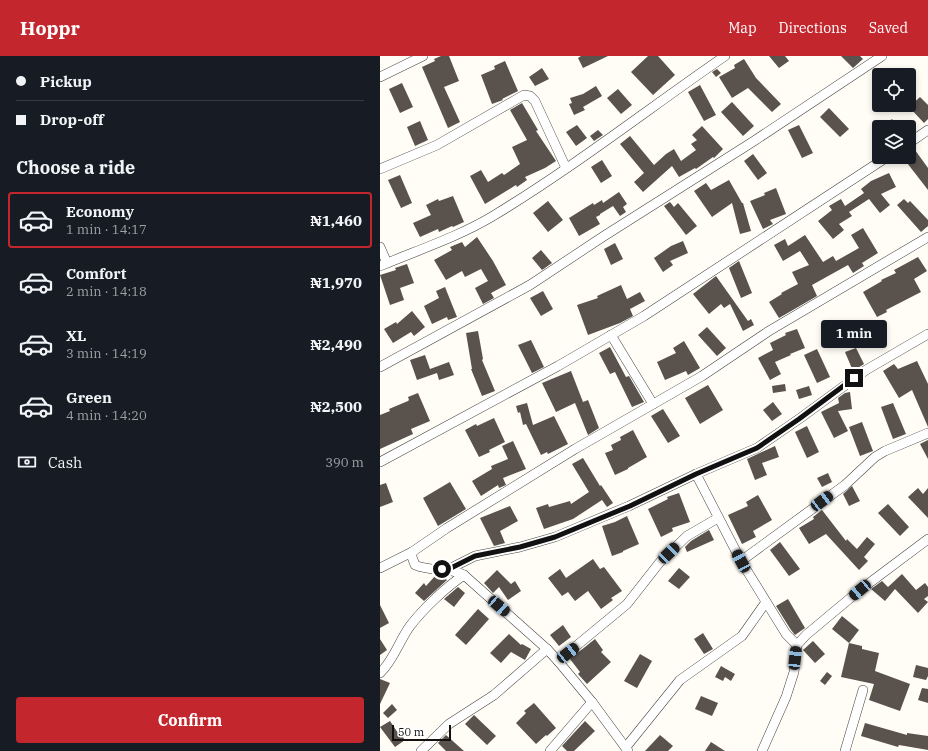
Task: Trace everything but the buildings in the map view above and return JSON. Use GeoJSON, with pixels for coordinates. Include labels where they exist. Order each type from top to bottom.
{"type":"FeatureCollection","features":[{"type":"Feature","properties":{"kind":"street"},"geometry":{"type":"LineString","coordinates":[[380,77],[423,56]]}},
{"type":"Feature","properties":{"kind":"street"},"geometry":{"type":"LineString","coordinates":[[380,247],[384,264],[466,230],[493,216],[566,168],[676,89],[725,56]]}},
{"type":"Feature","properties":{"kind":"street"},"geometry":{"type":"LineString","coordinates":[[380,367],[530,285],[610,232],[754,141],[882,56]]}},
{"type":"Feature","properties":{"kind":"street"},"geometry":{"type":"LineString","coordinates":[[380,169],[437,145],[524,96],[530,96],[535,102],[566,168]]}},
{"type":"Feature","properties":{"kind":"street"},"geometry":{"type":"LineString","coordinates":[[916,138],[928,130]]}},
{"type":"Feature","properties":{"kind":"street"},"geometry":{"type":"LineString","coordinates":[[380,462],[558,366],[644,316],[876,164]]}},
{"type":"Feature","properties":{"kind":"street"},"geometry":{"type":"LineString","coordinates":[[380,568],[412,552],[447,528],[575,449],[702,376],[769,331],[928,237]]}},
{"type":"Feature","properties":{"kind":"street"},"geometry":{"type":"LineString","coordinates":[[447,570],[475,556],[520,547],[555,537],[630,506],[696,474],[757,448],[866,370],[928,334]]}},
{"type":"Feature","properties":{"kind":"street"},"geometry":{"type":"LineString","coordinates":[[611,335],[653,404]]}},
{"type":"Feature","properties":{"kind":"street"},"geometry":{"type":"LineString","coordinates":[[741,561],[845,485],[875,457],[885,451],[928,433]]}},
{"type":"Feature","properties":{"kind":"street"},"geometry":{"type":"LineString","coordinates":[[696,474],[741,561],[786,634],[797,645]]}},
{"type":"Feature","properties":{"kind":"street"},"geometry":{"type":"LineString","coordinates":[[558,660],[627,604],[660,562],[687,536],[718,518]]}},
{"type":"Feature","properties":{"kind":"street"},"geometry":{"type":"LineString","coordinates":[[762,751],[786,697],[794,672],[797,645],[806,635],[860,590],[928,539]]}},
{"type":"Feature","properties":{"kind":"street"},"geometry":{"type":"LineString","coordinates":[[412,552],[415,565],[422,568],[458,572],[464,575],[547,649],[558,660],[592,702],[627,749],[680,680],[742,636],[766,602]]}},
{"type":"Feature","properties":{"kind":"street"},"geometry":{"type":"LineString","coordinates":[[380,673],[395,653],[410,627],[454,582],[464,575]]}},
{"type":"Feature","properties":{"kind":"street"},"geometry":{"type":"LineString","coordinates":[[421,751],[449,724],[494,696],[547,649]]}},
{"type":"Feature","properties":{"kind":"street"},"geometry":{"type":"LineString","coordinates":[[845,751],[863,690]]}},
{"type":"Feature","properties":{"kind":"street"},"geometry":{"type":"LineString","coordinates":[[550,751],[592,702]]}},
{"type":"Feature","properties":{"kind":"route"},"geometry":{"type":"LineString","coordinates":[[442,569],[447,570],[475,556],[520,547],[555,537],[630,506],[696,474],[757,448],[854,378]]}}]}
